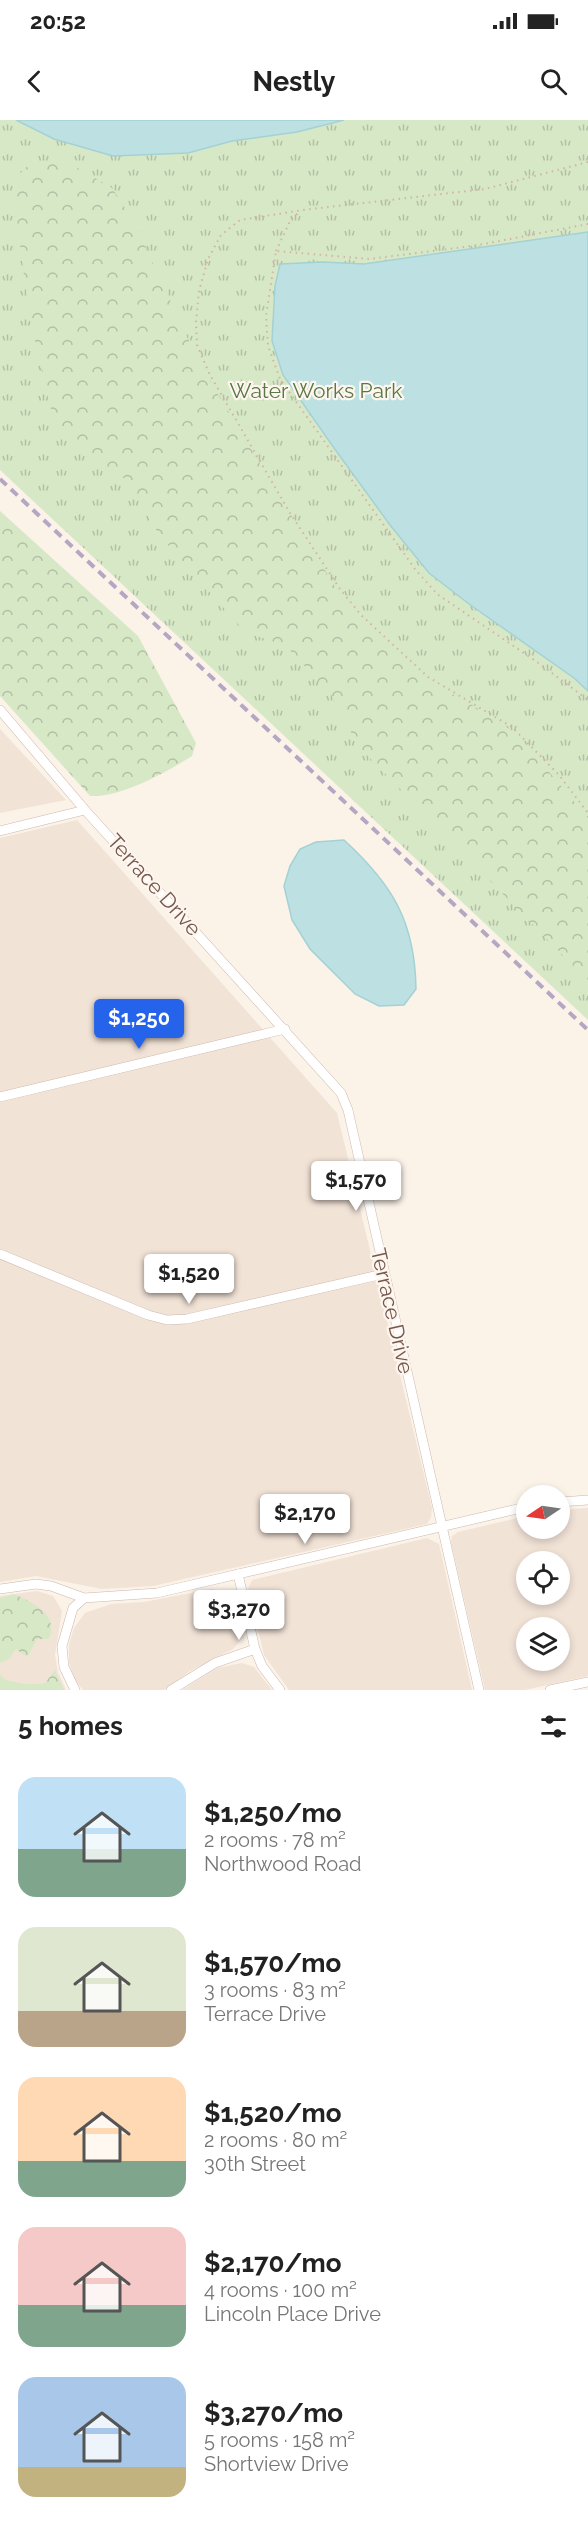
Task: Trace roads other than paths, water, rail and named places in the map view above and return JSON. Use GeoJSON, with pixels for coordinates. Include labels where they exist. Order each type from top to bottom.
{"type":"FeatureCollection","features":[{"type":"Feature","properties":{"kind":"street","name":"Terrace Drive"},"geometry":{"type":"LineString","coordinates":[[0,711],[85,810],[341,1093],[348,1110],[478,1690]]}},
{"type":"Feature","properties":{"kind":"street"},"geometry":{"type":"LineString","coordinates":[[0,831],[85,810]]}},
{"type":"Feature","properties":{"kind":"street"},"geometry":{"type":"LineString","coordinates":[[0,1097],[285,1029]]}},
{"type":"Feature","properties":{"kind":"street"},"geometry":{"type":"LineString","coordinates":[[0,1254],[148,1316],[167,1320],[187,1319],[383,1274]]}},
{"type":"Feature","properties":{"kind":"street"},"geometry":{"type":"LineString","coordinates":[[570,1501],[588,1500]]}},
{"type":"Feature","properties":{"kind":"street"},"geometry":{"type":"LineString","coordinates":[[0,1589],[36,1584],[51,1586],[84,1599],[157,1593],[516,1510]]}},
{"type":"Feature","properties":{"kind":"street"},"geometry":{"type":"LineString","coordinates":[[238,1574],[255,1650],[262,1665],[280,1690]]}},
{"type":"Feature","properties":{"kind":"street"},"geometry":{"type":"LineString","coordinates":[[75,1690],[64,1667],[62,1646],[73,1608],[84,1599]]}},
{"type":"Feature","properties":{"kind":"street"},"geometry":{"type":"LineString","coordinates":[[171,1690],[195,1673],[215,1663],[255,1650]]}},
{"type":"Feature","properties":{"kind":"street"},"geometry":{"type":"LineString","coordinates":[[550,1690],[588,1682]]}},
{"type":"Feature","properties":{"kind":"water"},"geometry":{"type":"Polygon","coordinates":[[[16,120],[344,120],[297,132],[232,141],[188,153],[113,156],[54,139],[16,120]]]}},
{"type":"Feature","properties":{"kind":"water"},"geometry":{"type":"Polygon","coordinates":[[[588,232],[588,691],[574,678],[429,573],[390,525],[283,375],[272,341],[275,286],[280,264],[323,262],[364,264],[588,232]]]}},
{"type":"Feature","properties":{"kind":"water"},"geometry":{"type":"Polygon","coordinates":[[[344,840],[388,889],[406,924],[415,965],[416,989],[404,1005],[379,1006],[355,994],[310,949],[292,920],[284,886],[290,866],[300,849],[316,842],[344,840]]]}},
{"type":"Feature","properties":{"kind":"railway"},"geometry":{"type":"LineString","coordinates":[[0,479],[588,1030]]}},
{"type":"Feature","properties":{"kind":"park label","name":"Water Works Park"},"geometry":{"type":"Point","coordinates":[316,391]}}]}
